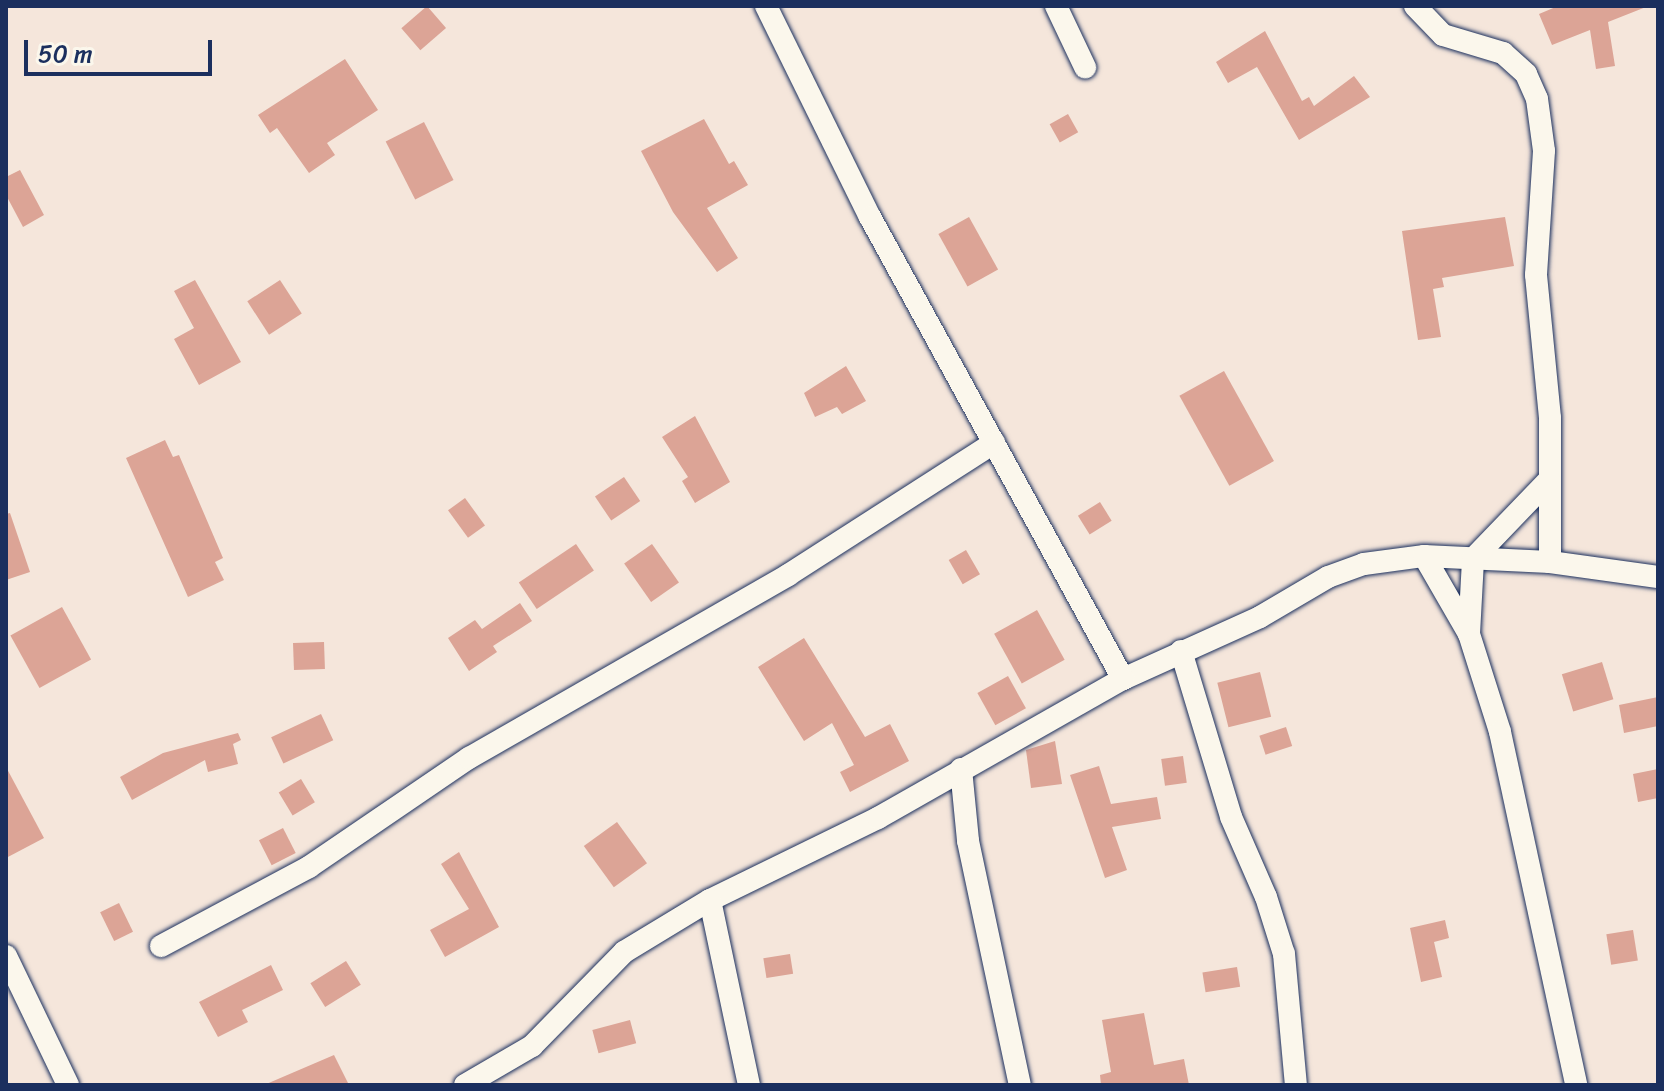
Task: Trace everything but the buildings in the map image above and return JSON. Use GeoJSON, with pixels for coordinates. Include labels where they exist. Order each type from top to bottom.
{"type":"FeatureCollection","features":[{"type":"Feature","properties":{"kind":"street"},"geometry":{"type":"LineString","coordinates":[[766,6],[870,217],[1123,679]]}},
{"type":"Feature","properties":{"kind":"street"},"geometry":{"type":"LineString","coordinates":[[1056,6],[1085,67]]}},
{"type":"Feature","properties":{"kind":"street"},"geometry":{"type":"LineString","coordinates":[[1415,6],[1443,35],[1503,53],[1526,74],[1537,99],[1544,151],[1536,275],[1550,418],[1550,562]]}},
{"type":"Feature","properties":{"kind":"street"},"geometry":{"type":"LineString","coordinates":[[161,946],[309,867],[469,758],[788,575],[994,443]]}},
{"type":"Feature","properties":{"kind":"street"},"geometry":{"type":"LineString","coordinates":[[1469,634],[1473,559],[1549,480]]}},
{"type":"Feature","properties":{"kind":"street"},"geometry":{"type":"LineString","coordinates":[[1424,556],[1469,634],[1500,732],[1576,1085]]}},
{"type":"Feature","properties":{"kind":"street"},"geometry":{"type":"LineString","coordinates":[[465,1085],[532,1046],[624,952],[710,900],[878,818],[1123,679],[1260,617],[1328,577],[1364,564],[1424,556],[1550,562],[1658,577]]}},
{"type":"Feature","properties":{"kind":"street"},"geometry":{"type":"LineString","coordinates":[[1181,651],[1231,817],[1266,897],[1284,954],[1296,1085]]}},
{"type":"Feature","properties":{"kind":"street"},"geometry":{"type":"LineString","coordinates":[[961,769],[968,841],[1020,1085]]}},
{"type":"Feature","properties":{"kind":"street"},"geometry":{"type":"LineString","coordinates":[[710,900],[749,1085]]}},
{"type":"Feature","properties":{"kind":"street"},"geometry":{"type":"LineString","coordinates":[[6,956],[68,1085]]}}]}
